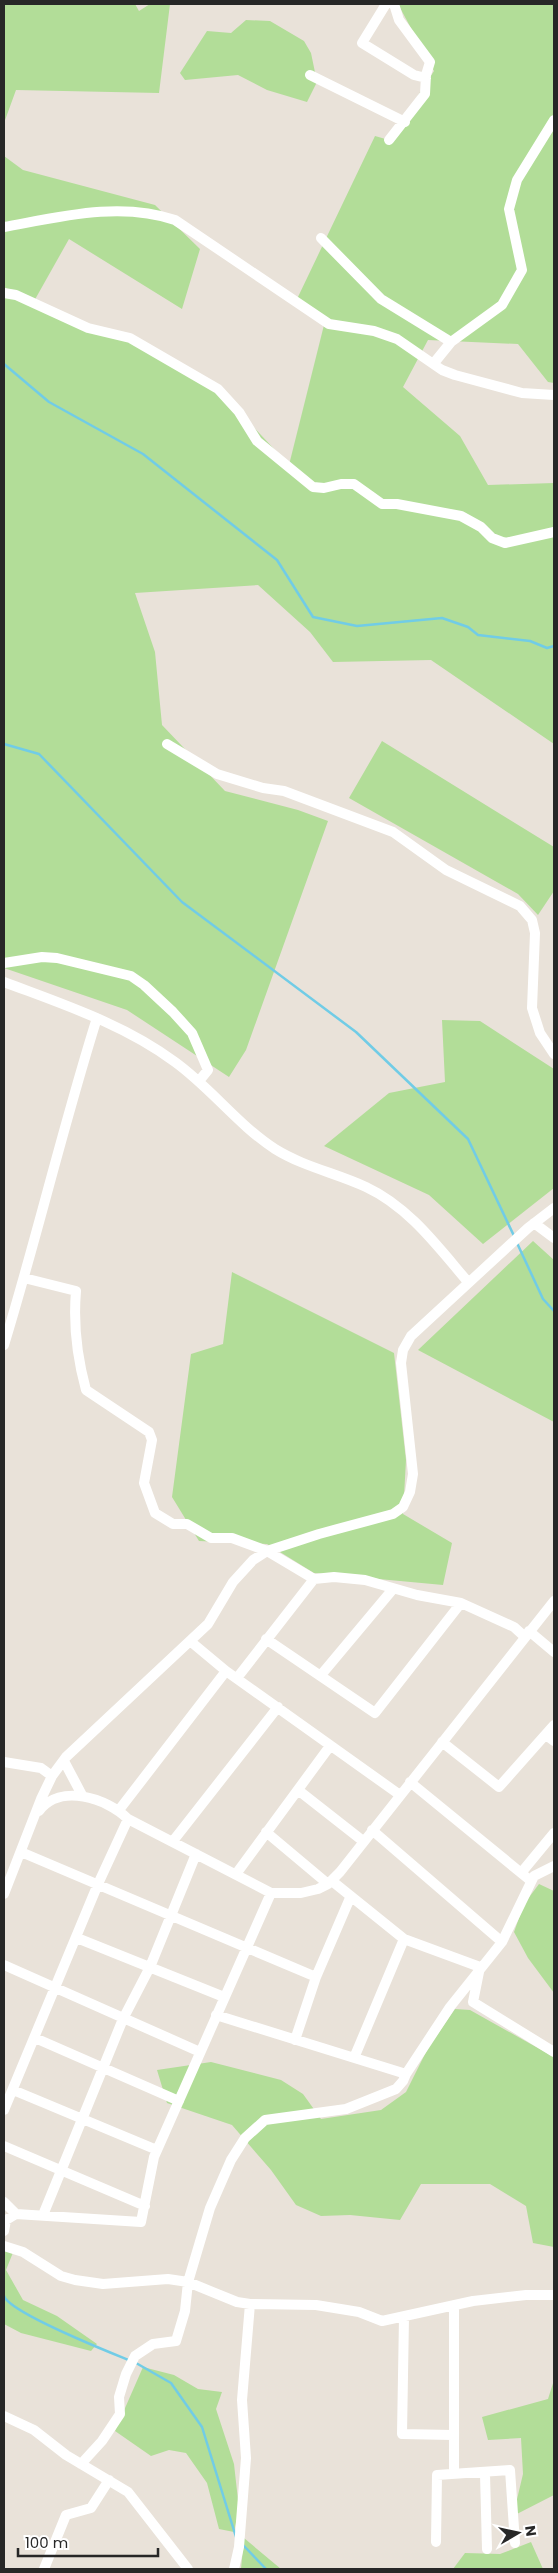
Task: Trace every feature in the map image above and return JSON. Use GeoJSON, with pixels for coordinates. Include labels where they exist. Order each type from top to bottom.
{"type":"FeatureCollection","features":[{"type":"Feature","properties":{"kind":"street"},"geometry":{"type":"LineString","coordinates":[[386,4],[362,43],[414,75],[426,78]]}},
{"type":"Feature","properties":{"kind":"street"},"geometry":{"type":"LineString","coordinates":[[389,140],[405,122],[425,94],[430,62],[399,20],[394,4]]}},
{"type":"Feature","properties":{"kind":"street"},"geometry":{"type":"LineString","coordinates":[[310,75],[405,122]]}},
{"type":"Feature","properties":{"kind":"street"},"geometry":{"type":"LineString","coordinates":[[434,363],[451,342],[502,305],[522,270],[509,209],[517,180],[554,120]]}},
{"type":"Feature","properties":{"kind":"street"},"geometry":{"type":"LineString","coordinates":[[4,227],[108,211],[156,213],[175,220],[329,324],[374,331],[397,339],[442,370],[481,383],[522,393],[554,395]]}},
{"type":"Feature","properties":{"kind":"street"},"geometry":{"type":"LineString","coordinates":[[321,238],[381,299],[451,342]]}},
{"type":"Feature","properties":{"kind":"street"},"geometry":{"type":"LineString","coordinates":[[4,293],[16,295],[88,328],[130,338],[218,389],[239,412],[257,441],[313,487],[324,488],[341,484],[354,484],[382,504],[397,504],[461,516],[481,527],[492,538],[506,542],[554,532]]}},
{"type":"Feature","properties":{"kind":"street"},"geometry":{"type":"LineString","coordinates":[[167,744],[218,774],[263,788],[284,791],[393,832],[446,870],[520,906],[532,920],[535,934],[532,1008],[540,1034],[554,1054]]}},
{"type":"Feature","properties":{"kind":"street"},"geometry":{"type":"LineString","coordinates":[[4,963],[42,957],[57,958],[131,976],[144,985],[173,1012],[192,1033],[208,1070],[199,1081]]}},
{"type":"Feature","properties":{"kind":"street"},"geometry":{"type":"LineString","coordinates":[[4,982],[97,1018],[150,1044],[199,1081],[255,1134],[275,1149],[315,1168],[366,1187],[402,1209],[423,1229],[468,1282]]}},
{"type":"Feature","properties":{"kind":"street"},"geometry":{"type":"LineString","coordinates":[[4,1345],[73,1096],[97,1018]]}},
{"type":"Feature","properties":{"kind":"street"},"geometry":{"type":"LineString","coordinates":[[4,1894],[52,1776],[64,1761],[208,1624],[233,1582],[245,1567],[267,1552],[319,1534],[383,1518],[403,1507],[410,1492],[413,1474],[401,1363],[403,1350],[411,1336],[468,1282],[554,1208]]}},
{"type":"Feature","properties":{"kind":"street"},"geometry":{"type":"LineString","coordinates":[[531,1226],[554,1238]]}},
{"type":"Feature","properties":{"kind":"street"},"geometry":{"type":"LineString","coordinates":[[24,1278],[76,1291],[74,1314],[77,1357],[86,1390],[150,1432],[152,1440],[144,1483],[155,1513],[173,1524],[187,1524],[211,1538],[232,1538],[267,1552],[314,1579],[364,1580],[393,1589],[461,1603],[527,1634],[554,1652]]}},
{"type":"Feature","properties":{"kind":"street"},"geometry":{"type":"LineString","coordinates":[[237,1678],[314,1579]]}},
{"type":"Feature","properties":{"kind":"street"},"geometry":{"type":"LineString","coordinates":[[321,1675],[393,1589]]}},
{"type":"Feature","properties":{"kind":"street"},"geometry":{"type":"LineString","coordinates":[[34,1817],[49,1801],[60,1797],[82,1795],[119,1810],[128,1819],[271,1893],[300,1893],[330,1883],[554,1601]]}},
{"type":"Feature","properties":{"kind":"street"},"geometry":{"type":"LineString","coordinates":[[266,1639],[374,1713],[461,1603]]}},
{"type":"Feature","properties":{"kind":"street"},"geometry":{"type":"LineString","coordinates":[[190,1641],[226,1671],[400,1794]]}},
{"type":"Feature","properties":{"kind":"street"},"geometry":{"type":"LineString","coordinates":[[119,1810],[226,1671]]}},
{"type":"Feature","properties":{"kind":"street"},"geometry":{"type":"LineString","coordinates":[[173,1841],[278,1707]]}},
{"type":"Feature","properties":{"kind":"street"},"geometry":{"type":"LineString","coordinates":[[442,1742],[499,1787],[550,1738],[554,1725]]}},
{"type":"Feature","properties":{"kind":"street"},"geometry":{"type":"LineString","coordinates":[[236,1874],[330,1746]]}},
{"type":"Feature","properties":{"kind":"street"},"geometry":{"type":"LineString","coordinates":[[64,1761],[82,1795]]}},
{"type":"Feature","properties":{"kind":"street"},"geometry":{"type":"LineString","coordinates":[[4,1762],[41,1768],[52,1776]]}},
{"type":"Feature","properties":{"kind":"street"},"geometry":{"type":"LineString","coordinates":[[410,1782],[531,1880]]}},
{"type":"Feature","properties":{"kind":"street"},"geometry":{"type":"LineString","coordinates":[[298,1790],[363,1841]]}},
{"type":"Feature","properties":{"kind":"street"},"geometry":{"type":"LineString","coordinates":[[4,2110],[98,1884],[128,1819]]}},
{"type":"Feature","properties":{"kind":"street"},"geometry":{"type":"LineString","coordinates":[[372,1830],[502,1942]]}},
{"type":"Feature","properties":{"kind":"street"},"geometry":{"type":"LineString","coordinates":[[266,1832],[404,1939],[480,1967]]}},
{"type":"Feature","properties":{"kind":"street"},"geometry":{"type":"LineString","coordinates":[[521,1873],[554,1833]]}},
{"type":"Feature","properties":{"kind":"street"},"geometry":{"type":"LineString","coordinates":[[21,1852],[316,1977]]}},
{"type":"Feature","properties":{"kind":"street"},"geometry":{"type":"LineString","coordinates":[[43,2215],[123,2019],[150,1967],[196,1854]]}},
{"type":"Feature","properties":{"kind":"street"},"geometry":{"type":"LineString","coordinates":[[81,2464],[102,2442],[120,2414],[119,2397],[131,2363],[141,2350],[153,2344],[176,2341],[185,2311],[188,2282],[210,2208],[231,2160],[245,2138],[265,2120],[346,2108],[396,2089],[403,2081],[450,2006],[502,1942],[531,1880],[534,1876],[554,1866]]}},
{"type":"Feature","properties":{"kind":"street"},"geometry":{"type":"LineString","coordinates":[[4,2231],[6,2220],[16,2214],[141,2222],[157,2150],[271,1893]]}},
{"type":"Feature","properties":{"kind":"street"},"geometry":{"type":"LineString","coordinates":[[295,2040],[316,1977],[350,1898]]}},
{"type":"Feature","properties":{"kind":"street"},"geometry":{"type":"LineString","coordinates":[[77,1938],[224,1997]]}},
{"type":"Feature","properties":{"kind":"street"},"geometry":{"type":"LineString","coordinates":[[354,2058],[404,1939]]}},
{"type":"Feature","properties":{"kind":"street"},"geometry":{"type":"LineString","coordinates":[[4,1965],[200,2052]]}},
{"type":"Feature","properties":{"kind":"street"},"geometry":{"type":"LineString","coordinates":[[480,1967],[473,2002],[554,2052]]}},
{"type":"Feature","properties":{"kind":"street"},"geometry":{"type":"LineString","coordinates":[[216,2015],[406,2074]]}},
{"type":"Feature","properties":{"kind":"street"},"geometry":{"type":"LineString","coordinates":[[34,2038],[178,2101]]}},
{"type":"Feature","properties":{"kind":"street"},"geometry":{"type":"LineString","coordinates":[[13,2090],[157,2150]]}},
{"type":"Feature","properties":{"kind":"street"},"geometry":{"type":"LineString","coordinates":[[4,2146],[144,2206]]}},
{"type":"Feature","properties":{"kind":"street"},"geometry":{"type":"LineString","coordinates":[[4,2202],[16,2214]]}},
{"type":"Feature","properties":{"kind":"street"},"geometry":{"type":"LineString","coordinates":[[4,2246],[23,2252],[61,2276],[75,2280],[104,2284],[168,2279],[188,2282],[237,2302],[250,2304],[316,2304],[359,2312],[382,2321],[454,2305],[512,2296],[554,2295]]}},
{"type":"Feature","properties":{"kind":"street"},"geometry":{"type":"LineString","coordinates":[[234,2569],[239,2547],[246,2458],[242,2400],[250,2304]]}},
{"type":"Feature","properties":{"kind":"street"},"geometry":{"type":"LineString","coordinates":[[454,2305],[454,2472]]}},
{"type":"Feature","properties":{"kind":"street"},"geometry":{"type":"LineString","coordinates":[[404,2317],[402,2434],[453,2435]]}},
{"type":"Feature","properties":{"kind":"street"},"geometry":{"type":"LineString","coordinates":[[4,2416],[34,2430],[134,2499],[188,2569]]}},
{"type":"Feature","properties":{"kind":"street"},"geometry":{"type":"LineString","coordinates":[[436,2542],[437,2475],[454,2472],[485,2474],[510,2470],[515,2542]]}},
{"type":"Feature","properties":{"kind":"street"},"geometry":{"type":"LineString","coordinates":[[485,2474],[486,2548]]}},
{"type":"Feature","properties":{"kind":"street"},"geometry":{"type":"LineString","coordinates":[[44,2569],[66,2515],[91,2508],[109,2480]]}},
{"type":"Feature","properties":{"kind":"green space"},"geometry":{"type":"Polygon","coordinates":[[[4,4],[135,4],[139,11],[150,4],[170,4],[159,93],[16,90],[4,123],[4,4]]]}},
{"type":"Feature","properties":{"kind":"green space"},"geometry":{"type":"Polygon","coordinates":[[[398,4],[554,4],[554,383],[548,382],[518,344],[428,340],[403,387],[460,436],[488,485],[554,483],[554,744],[431,660],[333,662],[310,632],[258,585],[135,593],[155,652],[162,725],[225,791],[298,810],[328,821],[246,1050],[229,1077],[127,1010],[4,968],[4,292],[29,301],[4,287],[4,156],[23,170],[155,205],[200,249],[182,309],[69,239],[33,303],[132,342],[218,389],[289,465],[326,317],[297,299],[375,136],[389,140],[434,71],[398,4]]]}},
{"type":"Feature","properties":{"kind":"green space"},"geometry":{"type":"Polygon","coordinates":[[[246,20],[270,21],[304,41],[311,53],[317,82],[307,102],[267,90],[238,75],[185,80],[180,73],[207,31],[231,33],[246,20]]]}},
{"type":"Feature","properties":{"kind":"green space"},"geometry":{"type":"Polygon","coordinates":[[[382,741],[554,847],[554,891],[538,915],[518,894],[349,798],[382,741]]]}},
{"type":"Feature","properties":{"kind":"green space"},"geometry":{"type":"Polygon","coordinates":[[[442,1020],[480,1021],[554,1069],[554,1188],[483,1244],[429,1195],[324,1146],[389,1093],[445,1082],[442,1020]]]}},
{"type":"Feature","properties":{"kind":"green space"},"geometry":{"type":"Polygon","coordinates":[[[533,1241],[554,1260],[554,1422],[418,1350],[533,1241]]]}},
{"type":"Feature","properties":{"kind":"green space"},"geometry":{"type":"Polygon","coordinates":[[[232,1272],[394,1353],[406,1460],[403,1514],[452,1543],[443,1585],[314,1573],[267,1544],[199,1541],[172,1497],[191,1354],[223,1344],[232,1272]]]}},
{"type":"Feature","properties":{"kind":"green space"},"geometry":{"type":"Polygon","coordinates":[[[539,1884],[554,1891],[554,1993],[528,1958],[514,1932],[524,1904],[539,1884]]]}},
{"type":"Feature","properties":{"kind":"green space"},"geometry":{"type":"Polygon","coordinates":[[[455,2009],[470,2010],[554,2057],[554,2247],[533,2243],[526,2206],[490,2184],[421,2184],[400,2220],[350,2215],[321,2216],[296,2205],[271,2170],[232,2125],[167,2103],[157,2070],[211,2062],[281,2080],[303,2094],[321,2119],[381,2110],[406,2092],[428,2048],[455,2009]]]}},
{"type":"Feature","properties":{"kind":"green space"},"geometry":{"type":"Polygon","coordinates":[[[4,2249],[14,2250],[6,2270],[23,2300],[57,2316],[97,2344],[91,2351],[21,2333],[4,2324],[4,2249]]]}},
{"type":"Feature","properties":{"kind":"green space"},"geometry":{"type":"Polygon","coordinates":[[[143,2367],[174,2375],[198,2389],[222,2392],[216,2409],[234,2464],[239,2509],[234,2532],[219,2529],[207,2483],[186,2453],[169,2450],[151,2456],[115,2431],[143,2367]]]}},
{"type":"Feature","properties":{"kind":"green space"},"geometry":{"type":"Polygon","coordinates":[[[554,2380],[554,2495],[513,2516],[523,2474],[521,2438],[488,2440],[482,2417],[548,2399],[554,2380]]]}},
{"type":"Feature","properties":{"kind":"green space"},"geometry":{"type":"Polygon","coordinates":[[[244,2538],[281,2569],[241,2569],[244,2538]]]}},
{"type":"Feature","properties":{"kind":"green space"},"geometry":{"type":"Polygon","coordinates":[[[531,2542],[543,2569],[453,2569],[465,2553],[500,2554],[531,2542]]]}},
{"type":"Feature","properties":{"kind":"waterway"},"geometry":{"type":"LineString","coordinates":[[4,364],[49,402],[143,454],[277,560],[313,617],[357,626],[442,618],[468,627],[478,635],[530,641],[547,648],[554,646]]}},
{"type":"Feature","properties":{"kind":"waterway"},"geometry":{"type":"LineString","coordinates":[[4,744],[39,754],[182,902],[356,1032],[468,1139],[515,1238]]}},
{"type":"Feature","properties":{"kind":"waterway"},"geometry":{"type":"LineString","coordinates":[[517,1243],[543,1299],[554,1311]]}},
{"type":"Feature","properties":{"kind":"waterway"},"geometry":{"type":"LineString","coordinates":[[4,2296],[10,2303],[41,2322],[131,2361]]}},
{"type":"Feature","properties":{"kind":"waterway"},"geometry":{"type":"LineString","coordinates":[[136,2363],[171,2383],[202,2427],[236,2537]]}},
{"type":"Feature","properties":{"kind":"waterway"},"geometry":{"type":"LineString","coordinates":[[243,2545],[266,2569]]}}]}
